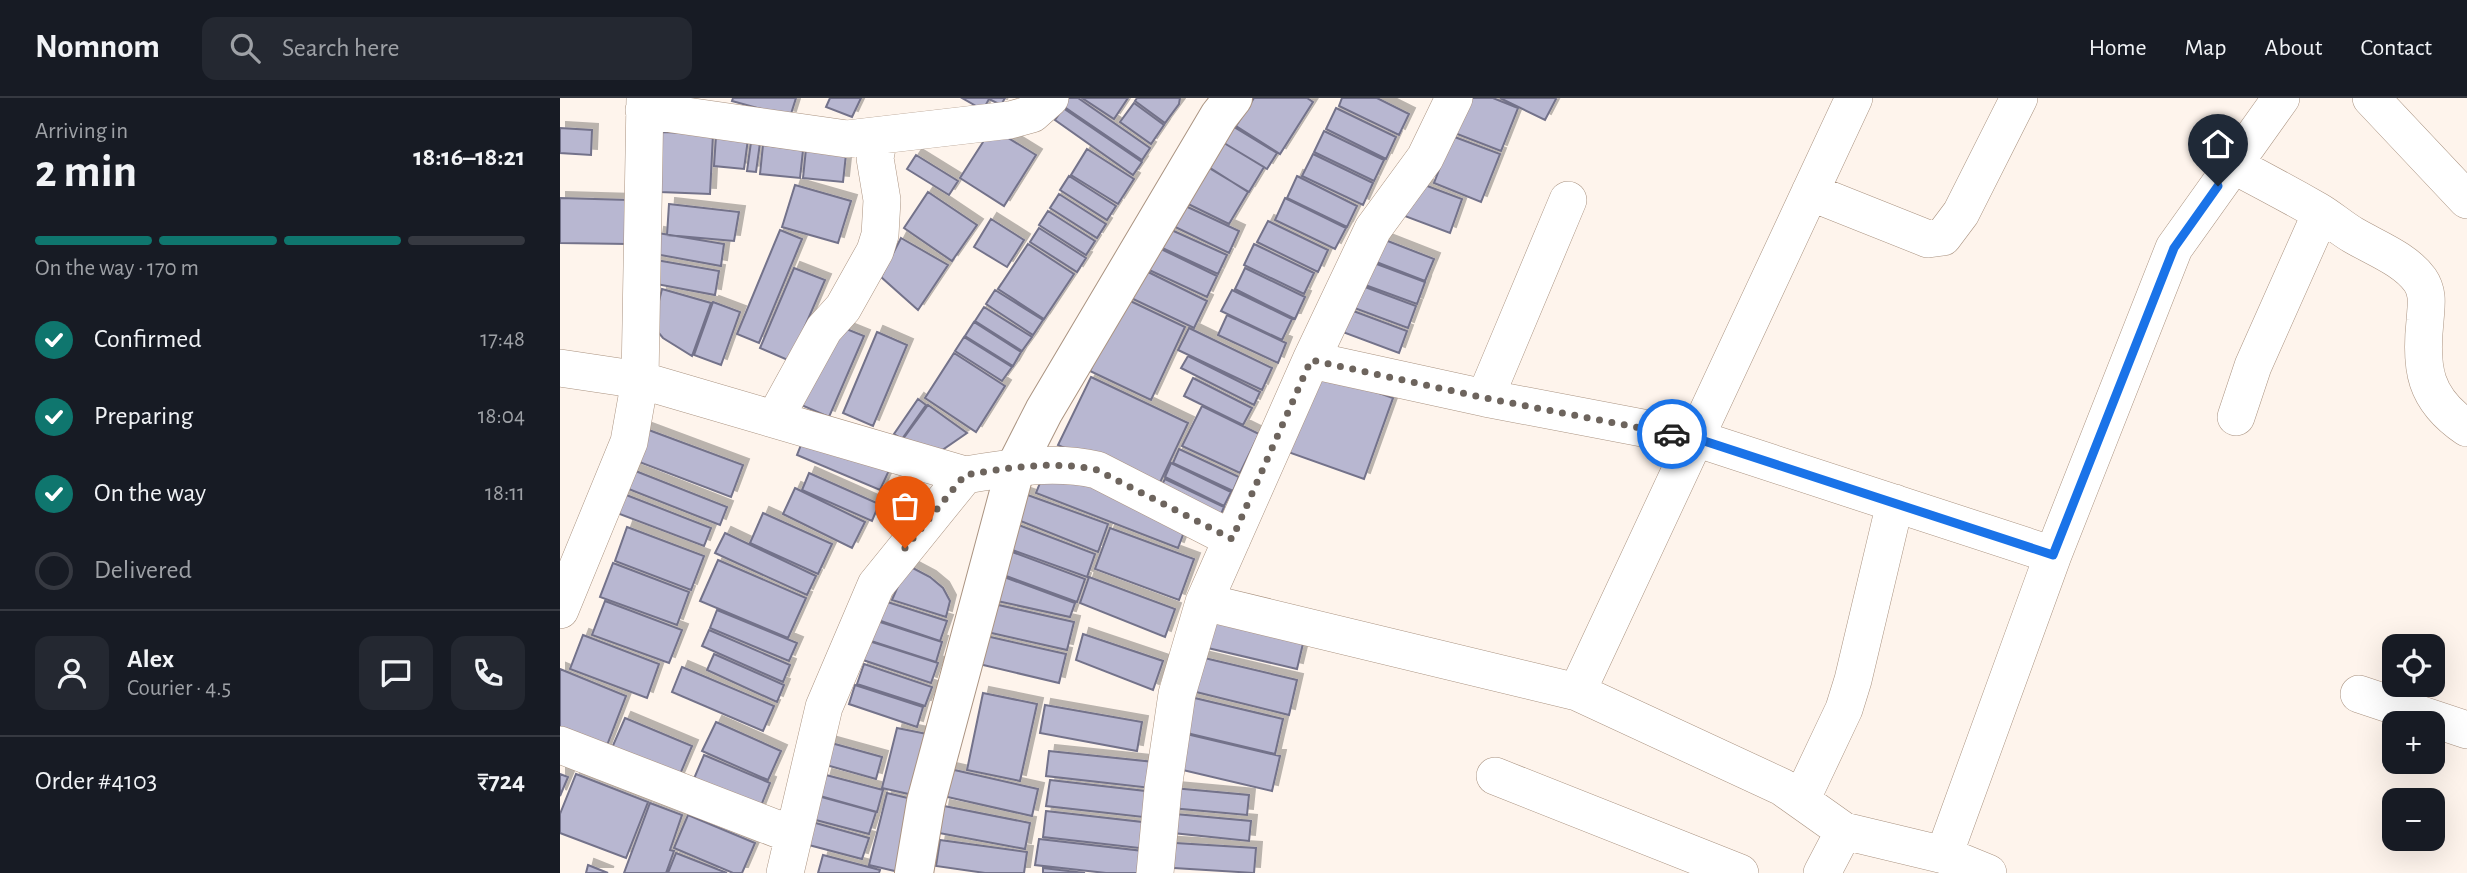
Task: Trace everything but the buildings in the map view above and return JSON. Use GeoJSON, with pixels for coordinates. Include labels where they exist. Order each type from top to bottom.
{"type":"FeatureCollection","features":[{"type":"Feature","properties":{"kind":"main road"},"geometry":{"type":"LineString","coordinates":[[914,873],[926,802],[1016,466],[1044,411],[1144,238],[1233,98]]}},
{"type":"Feature","properties":{"kind":"street"},"geometry":{"type":"LineString","coordinates":[[560,610],[629,442],[640,380],[644,104],[848,139],[1010,120],[1032,114],[1050,98]]}},
{"type":"Feature","properties":{"kind":"street"},"geometry":{"type":"LineString","coordinates":[[1155,873],[1163,789],[1177,694],[1204,602],[1311,360],[1373,229],[1425,158],[1454,98]]}},
{"type":"Feature","properties":{"kind":"street"},"geometry":{"type":"LineString","coordinates":[[1577,692],[1854,98]]}},
{"type":"Feature","properties":{"kind":"street"},"geometry":{"type":"LineString","coordinates":[[1811,192],[1928,239],[1943,237],[1961,213],[2019,98]]}},
{"type":"Feature","properties":{"kind":"street"},"geometry":{"type":"LineString","coordinates":[[1944,855],[2053,555],[2174,248],[2281,98]]}},
{"type":"Feature","properties":{"kind":"street"},"geometry":{"type":"LineString","coordinates":[[2371,98],[2467,200]]}},
{"type":"Feature","properties":{"kind":"street"},"geometry":{"type":"LineString","coordinates":[[775,418],[824,329],[843,308],[880,235],[881,200],[875,158],[878,137]]}},
{"type":"Feature","properties":{"kind":"street"},"geometry":{"type":"LineString","coordinates":[[2233,165],[2321,213],[2408,267],[2421,280],[2427,295],[2422,353],[2424,373],[2442,406],[2467,428]]}},
{"type":"Feature","properties":{"kind":"street"},"geometry":{"type":"LineString","coordinates":[[1485,398],[1568,200]]}},
{"type":"Feature","properties":{"kind":"street"},"geometry":{"type":"LineString","coordinates":[[2236,417],[2257,357],[2321,213]]}},
{"type":"Feature","properties":{"kind":"street"},"geometry":{"type":"LineString","coordinates":[[1311,360],[1485,398],[1695,438],[2053,555]]}},
{"type":"Feature","properties":{"kind":"street"},"geometry":{"type":"LineString","coordinates":[[560,368],[640,380],[965,475],[1016,466],[1083,467],[1097,470],[1232,539]]}},
{"type":"Feature","properties":{"kind":"street"},"geometry":{"type":"LineString","coordinates":[[785,873],[824,707],[876,585],[965,475]]}},
{"type":"Feature","properties":{"kind":"street"},"geometry":{"type":"LineString","coordinates":[[1801,800],[1844,709],[1895,503]]}},
{"type":"Feature","properties":{"kind":"street"},"geometry":{"type":"LineString","coordinates":[[1204,602],[1577,692],[1782,787],[1844,831],[1944,855],[1988,873]]}},
{"type":"Feature","properties":{"kind":"street"},"geometry":{"type":"LineString","coordinates":[[2359,694],[2467,730]]}},
{"type":"Feature","properties":{"kind":"street"},"geometry":{"type":"LineString","coordinates":[[560,745],[793,835]]}},
{"type":"Feature","properties":{"kind":"street"},"geometry":{"type":"LineString","coordinates":[[1495,776],[1740,873]]}},
{"type":"Feature","properties":{"kind":"street"},"geometry":{"type":"LineString","coordinates":[[1822,873],[1844,831]]}},
{"type":"Feature","properties":{"kind":"way so far"},"geometry":{"type":"LineString","coordinates":[[905,548],[965,475],[1016,466],[1083,467],[1097,470],[1232,539],[1311,360],[1485,398],[1672,434]]}},
{"type":"Feature","properties":{"kind":"route"},"geometry":{"type":"LineString","coordinates":[[1672,434],[1695,438],[2053,555],[2174,248],[2218,186]]}}]}
